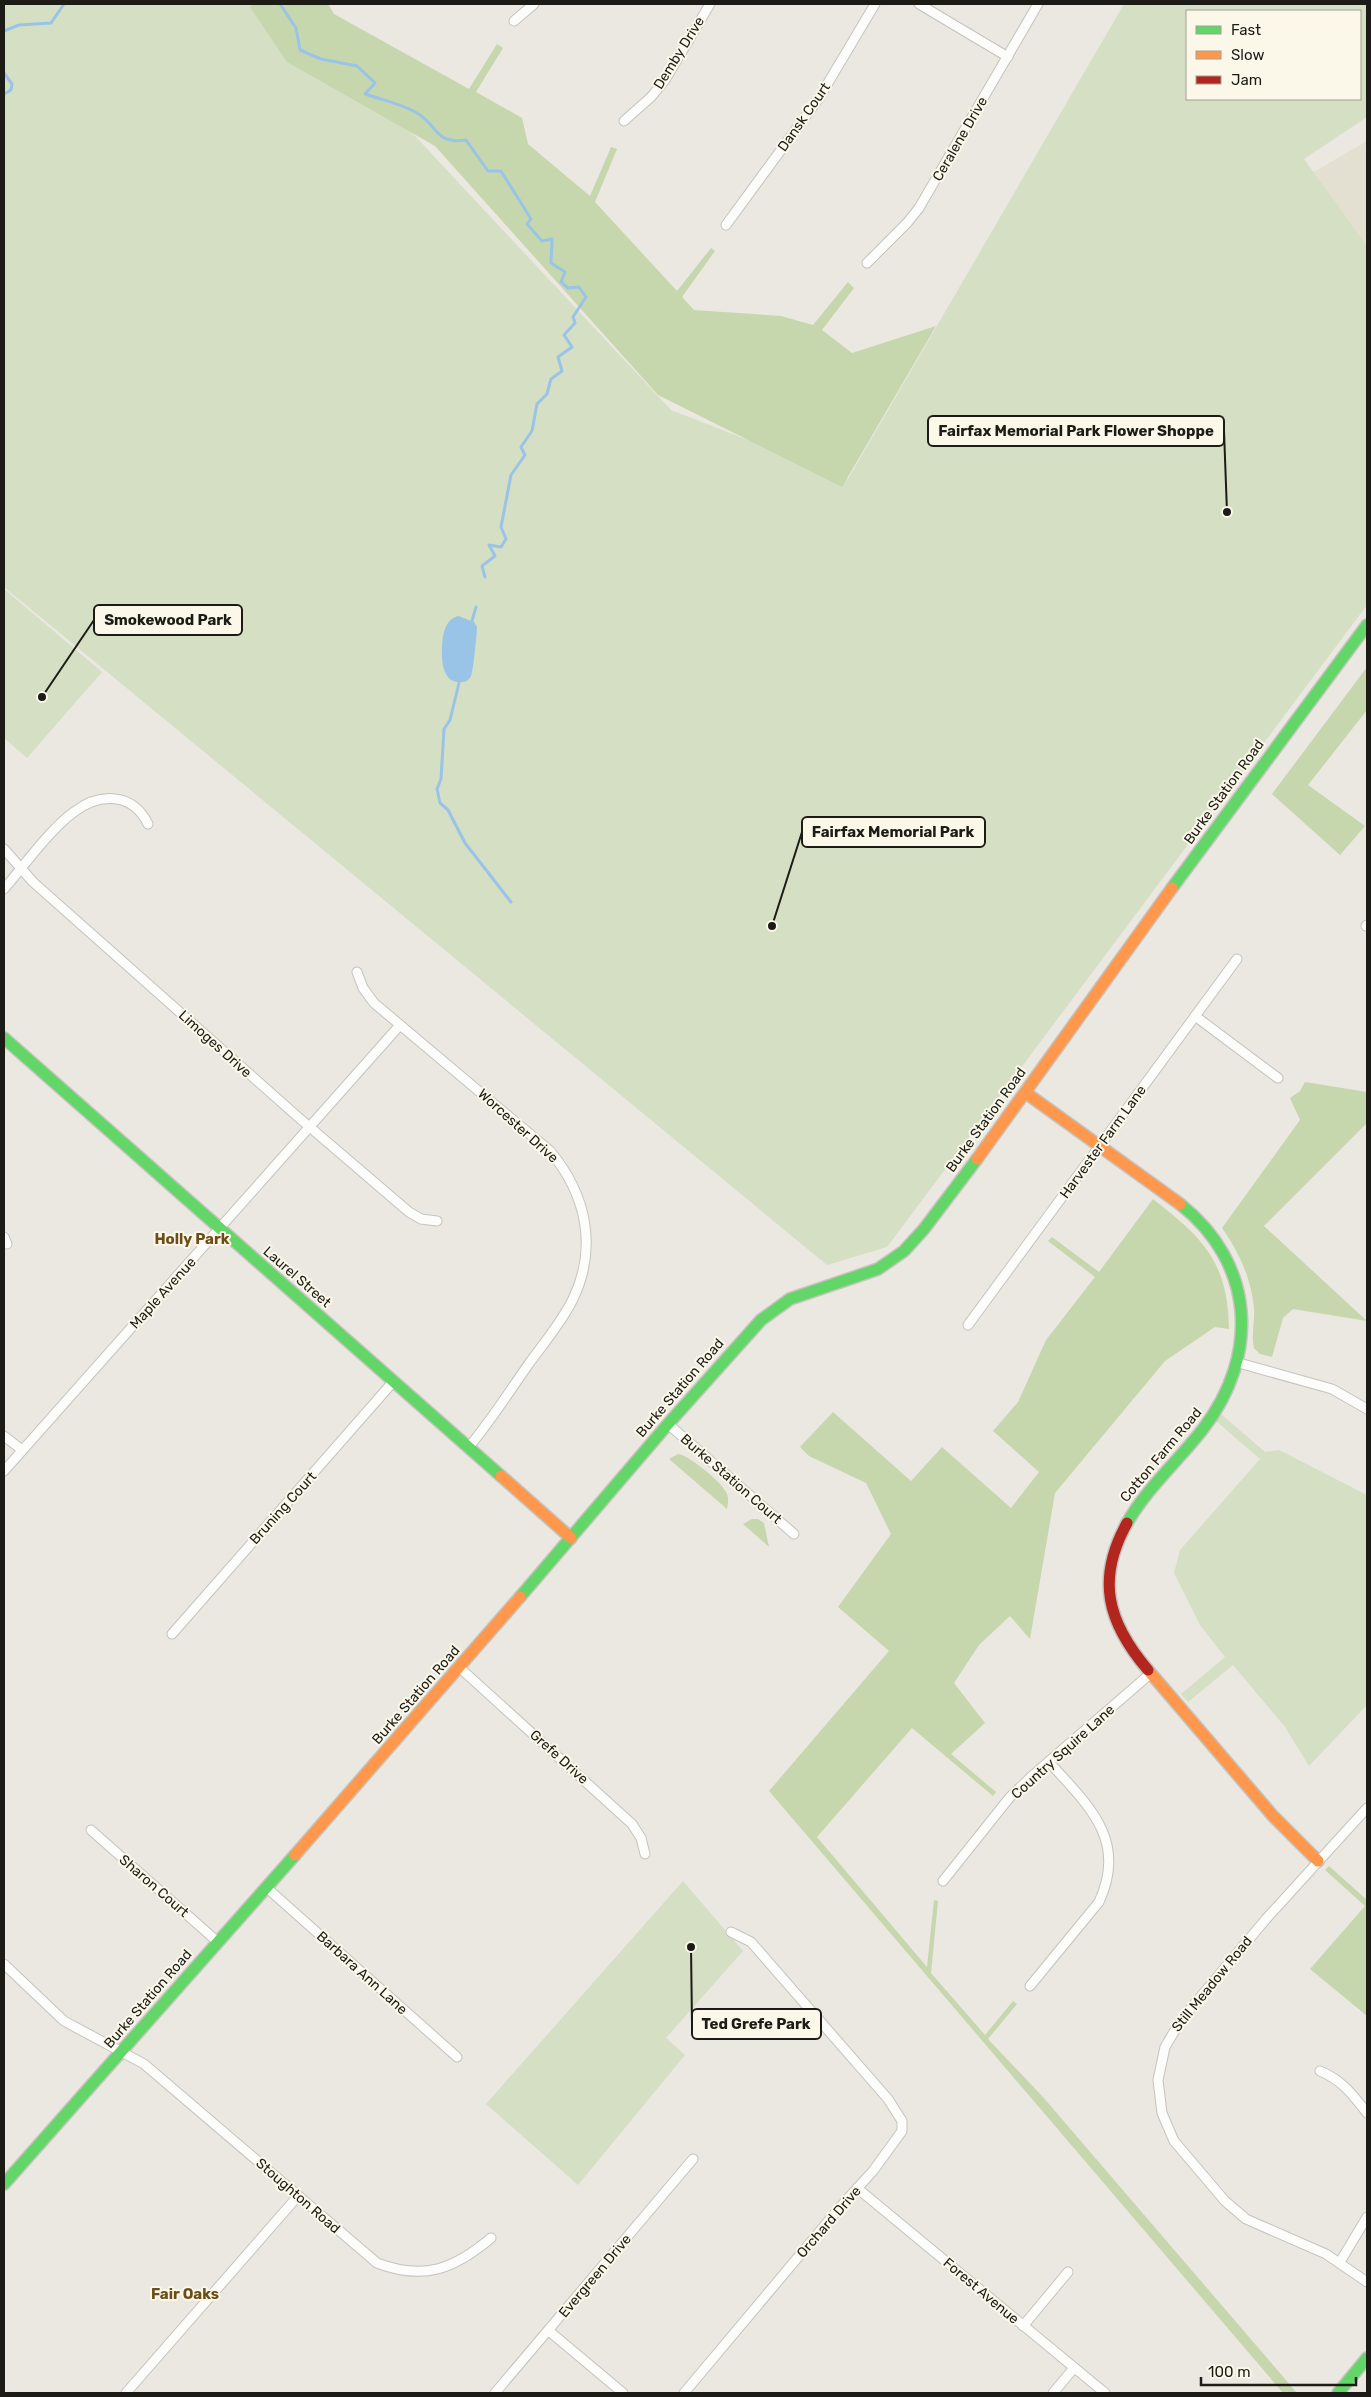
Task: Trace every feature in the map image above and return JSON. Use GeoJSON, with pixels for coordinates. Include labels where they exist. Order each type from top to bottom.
{"type":"FeatureCollection","features":[{"type":"Feature","properties":{"kind":"street"},"geometry":{"type":"LineString","coordinates":[[514,22],[534,4]]}},
{"type":"Feature","properties":{"kind":"street","name":"Demby Drive"},"geometry":{"type":"LineString","coordinates":[[624,121],[651,97],[665,80],[710,4]]}},
{"type":"Feature","properties":{"kind":"street","name":"Dansk Court"},"geometry":{"type":"LineString","coordinates":[[726,225],[819,98],[874,4]]}},
{"type":"Feature","properties":{"kind":"street"},"geometry":{"type":"LineString","coordinates":[[919,4],[1008,57]]}},
{"type":"Feature","properties":{"kind":"street","name":"Ceralene Drive"},"geometry":{"type":"LineString","coordinates":[[867,263],[908,223],[919,208],[1038,4]]}},
{"type":"Feature","properties":{"kind":"street","name":"Burke Station Road"},"geometry":{"type":"LineString","coordinates":[[4,2184],[460,1668],[668,1424],[761,1320],[774,1309],[800,1295],[878,1269],[904,1251],[1026,1093],[1184,872],[1367,625]]}},
{"type":"Feature","properties":{"kind":"street"},"geometry":{"type":"LineString","coordinates":[[4,889],[62,822],[86,804],[108,799],[124,800],[138,808],[148,824]]}},
{"type":"Feature","properties":{"kind":"street","name":"Limoges Drive"},"geometry":{"type":"LineString","coordinates":[[4,849],[21,870],[409,1212],[421,1219],[437,1221]]}},
{"type":"Feature","properties":{"kind":"street","name":"Harvester Farm Lane"},"geometry":{"type":"LineString","coordinates":[[968,1325],[1237,959]]}},
{"type":"Feature","properties":{"kind":"street","name":"Worcester Drive"},"geometry":{"type":"LineString","coordinates":[[357,972],[363,988],[374,1003],[550,1151],[568,1174],[581,1203],[585,1221],[585,1261],[573,1299],[470,1445]]}},
{"type":"Feature","properties":{"kind":"street"},"geometry":{"type":"LineString","coordinates":[[1195,1016],[1278,1078]]}},
{"type":"Feature","properties":{"kind":"street","name":"Maple Avenue"},"geometry":{"type":"LineString","coordinates":[[4,1471],[400,1025]]}},
{"type":"Feature","properties":{"kind":"street","name":"Laurel Street"},"geometry":{"type":"LineString","coordinates":[[4,1038],[393,1382],[470,1445],[571,1538]]}},
{"type":"Feature","properties":{"kind":"street","name":"Cotton Farm Road"},"geometry":{"type":"LineString","coordinates":[[1026,1093],[1189,1212],[1218,1245],[1232,1271],[1240,1297],[1243,1322],[1239,1363],[1224,1398],[1215,1413],[1128,1518],[1113,1550],[1109,1582],[1113,1615],[1125,1641],[1150,1674],[1273,1816],[1318,1861]]}},
{"type":"Feature","properties":{"kind":"street"},"geometry":{"type":"LineString","coordinates":[[1239,1363],[1332,1389],[1367,1409]]}},
{"type":"Feature","properties":{"kind":"street","name":"Bruning Court"},"geometry":{"type":"LineString","coordinates":[[172,1634],[393,1382]]}},
{"type":"Feature","properties":{"kind":"street","name":"Burke Station Court"},"geometry":{"type":"LineString","coordinates":[[668,1424],[794,1534]]}},
{"type":"Feature","properties":{"kind":"street"},"geometry":{"type":"LineString","coordinates":[[4,1436],[22,1450]]}},
{"type":"Feature","properties":{"kind":"street","name":"Grefe Drive"},"geometry":{"type":"LineString","coordinates":[[460,1668],[632,1824],[641,1838],[645,1854]]}},
{"type":"Feature","properties":{"kind":"street","name":"Country Squire Lane"},"geometry":{"type":"LineString","coordinates":[[943,1881],[1010,1798],[1048,1762],[1150,1674]]}},
{"type":"Feature","properties":{"kind":"street"},"geometry":{"type":"LineString","coordinates":[[1030,1986],[1099,1902],[1106,1887],[1110,1870],[1109,1846],[1101,1825],[1048,1762]]}},
{"type":"Feature","properties":{"kind":"street","name":"Still Meadow Road"},"geometry":{"type":"LineString","coordinates":[[1366,2281],[1340,2262],[1300,2241],[1252,2222],[1231,2207],[1174,2141],[1162,2113],[1158,2096],[1160,2063],[1171,2034],[1266,1919],[1367,1808]]}},
{"type":"Feature","properties":{"kind":"street","name":"Sharon Court"},"geometry":{"type":"LineString","coordinates":[[90,1830],[218,1942]]}},
{"type":"Feature","properties":{"kind":"street","name":"Barbara Ann Lane"},"geometry":{"type":"LineString","coordinates":[[267,1888],[457,2057]]}},
{"type":"Feature","properties":{"kind":"street","name":"Orchard Drive"},"geometry":{"type":"LineString","coordinates":[[684,2393],[900,2138],[903,2126],[892,2105],[843,2045],[751,1942],[731,1932]]}},
{"type":"Feature","properties":{"kind":"street","name":"Stoughton Road"},"geometry":{"type":"LineString","coordinates":[[4,1964],[64,2021],[144,2064],[377,2263],[394,2270],[416,2273],[455,2264],[491,2238]]}},
{"type":"Feature","properties":{"kind":"street"},"geometry":{"type":"LineString","coordinates":[[1320,2071],[1335,2077],[1345,2086],[1367,2114]]}},
{"type":"Feature","properties":{"kind":"street","name":"Evergreen Drive"},"geometry":{"type":"LineString","coordinates":[[495,2393],[694,2159]]}},
{"type":"Feature","properties":{"kind":"street","name":"Forest Avenue"},"geometry":{"type":"LineString","coordinates":[[858,2188],[1105,2393]]}},
{"type":"Feature","properties":{"kind":"street"},"geometry":{"type":"LineString","coordinates":[[126,2393],[298,2196]]}},
{"type":"Feature","properties":{"kind":"street"},"geometry":{"type":"LineString","coordinates":[[1340,2262],[1367,2218]]}},
{"type":"Feature","properties":{"kind":"street"},"geometry":{"type":"LineString","coordinates":[[1023,2326],[1068,2272]]}},
{"type":"Feature","properties":{"kind":"street"},"geometry":{"type":"LineString","coordinates":[[549,2330],[623,2393]]}},
{"type":"Feature","properties":{"kind":"street"},"geometry":{"type":"LineString","coordinates":[[1338,2393],[1367,2358]]}},
{"type":"Feature","properties":{"kind":"street"},"geometry":{"type":"LineString","coordinates":[[1053,2393],[1074,2368]]}},
{"type":"Feature","properties":{"kind":"shaded area"},"geometry":{"type":"Polygon","coordinates":[[[1367,141],[1367,286],[1291,185],[1367,141]]]}},
{"type":"Feature","properties":{"kind":"green space"},"geometry":{"type":"Polygon","coordinates":[[[4,4],[252,4],[250,6],[415,136],[671,410],[848,479],[1124,4],[1367,4],[1367,117],[1304,159],[1367,246],[1367,605],[887,1247],[827,1265],[4,587],[4,4]]]}},
{"type":"Feature","properties":{"kind":"green space"},"geometry":{"type":"Polygon","coordinates":[[[252,4],[328,4],[334,14],[469,89],[497,44],[503,48],[476,92],[522,118],[528,144],[590,196],[611,147],[617,149],[595,202],[677,291],[711,248],[715,251],[682,297],[694,310],[781,316],[813,325],[848,282],[854,288],[822,330],[852,353],[936,326],[842,487],[658,395],[435,146],[287,62],[250,7],[252,4]]]}},
{"type":"Feature","properties":{"kind":"green space"},"geometry":{"type":"Polygon","coordinates":[[[4,589],[102,672],[27,758],[4,738],[4,589]]]}},
{"type":"Feature","properties":{"kind":"green space"},"geometry":{"type":"Polygon","coordinates":[[[1367,667],[1367,710],[1308,785],[1365,826],[1340,855],[1272,794],[1367,667]]]}},
{"type":"Feature","properties":{"kind":"green space"},"geometry":{"type":"Polygon","coordinates":[[[1305,1082],[1367,1092],[1367,1123],[1264,1226],[1367,1321],[1293,1309],[1283,1318],[1272,1357],[1260,1354],[1254,1348],[1254,1308],[1250,1286],[1239,1256],[1222,1228],[1300,1120],[1290,1098],[1300,1091],[1305,1082]]]}},
{"type":"Feature","properties":{"kind":"green space"},"geometry":{"type":"Polygon","coordinates":[[[1153,1199],[1186,1226],[1199,1240],[1218,1269],[1224,1286],[1229,1329],[1215,1327],[1165,1361],[1055,1493],[1030,1639],[1010,1616],[979,1645],[954,1683],[985,1723],[951,1754],[996,1792],[993,1796],[912,1728],[817,1837],[927,1967],[934,1900],[938,1901],[931,1973],[985,2035],[1013,2001],[1017,2004],[988,2039],[1043,2097],[1297,2393],[1283,2393],[769,1791],[889,1651],[838,1607],[891,1534],[866,1483],[809,1456],[800,1447],[833,1412],[911,1481],[942,1447],[1011,1508],[1039,1472],[993,1431],[1018,1402],[1046,1340],[1095,1277],[1048,1241],[1052,1237],[1099,1272],[1153,1199]]]}},
{"type":"Feature","properties":{"kind":"green space"},"geometry":{"type":"Polygon","coordinates":[[[1221,1414],[1265,1452],[1279,1450],[1367,1495],[1367,1705],[1309,1766],[1285,1727],[1233,1665],[1188,1702],[1181,1694],[1225,1657],[1200,1625],[1174,1573],[1180,1550],[1260,1459],[1216,1421],[1221,1414]]]}},
{"type":"Feature","properties":{"kind":"green space"},"geometry":{"type":"Polygon","coordinates":[[[678,1454],[690,1459],[719,1483],[728,1496],[727,1509],[669,1459],[678,1454]]]}},
{"type":"Feature","properties":{"kind":"green space"},"geometry":{"type":"Polygon","coordinates":[[[752,1519],[758,1519],[764,1523],[769,1547],[743,1524],[752,1519]]]}},
{"type":"Feature","properties":{"kind":"green space"},"geometry":{"type":"Polygon","coordinates":[[[1329,1866],[1367,1900],[1367,2016],[1310,1969],[1365,1906],[1325,1870],[1329,1866]]]}},
{"type":"Feature","properties":{"kind":"green space"},"geometry":{"type":"Polygon","coordinates":[[[683,1881],[743,1951],[666,2038],[685,2055],[578,2185],[486,2104],[683,1881]]]}},
{"type":"Feature","properties":{"kind":"water"},"geometry":{"type":"Polygon","coordinates":[[[458,616],[474,622],[477,627],[472,673],[468,680],[463,682],[454,682],[449,678],[445,673],[442,658],[442,642],[445,630],[449,621],[458,616]]]}},
{"type":"Feature","properties":{"kind":"waterway"},"geometry":{"type":"LineString","coordinates":[[4,31],[19,25],[51,23],[64,4]]}},
{"type":"Feature","properties":{"kind":"waterway"},"geometry":{"type":"LineString","coordinates":[[280,4],[296,28],[300,50],[321,59],[357,66],[375,83],[365,94],[417,113],[442,137],[448,140],[466,140],[488,171],[501,171],[531,219],[527,224],[542,241],[552,239],[551,263],[565,272],[561,282],[568,288],[579,287],[586,297],[573,317],[575,323],[564,335],[572,347],[558,357],[562,371],[551,379],[547,394],[537,404],[532,431],[521,447],[525,455],[511,475],[501,527],[506,539],[501,547],[489,545],[495,556],[482,566],[485,577]]}},
{"type":"Feature","properties":{"kind":"waterway"},"geometry":{"type":"LineString","coordinates":[[4,73],[12,84],[11,90],[4,94]]}},
{"type":"Feature","properties":{"kind":"waterway"},"geometry":{"type":"LineString","coordinates":[[472,621],[476,607]]}},
{"type":"Feature","properties":{"kind":"waterway"},"geometry":{"type":"LineString","coordinates":[[459,683],[450,720],[444,729],[441,779],[437,789],[440,803],[448,810],[465,843],[511,902]]}},
{"type":"Feature","properties":{"kind":"traffic: fast"},"geometry":{"type":"LineString","coordinates":[[1172,888],[1367,625]]}},
{"type":"Feature","properties":{"kind":"traffic: fast"},"geometry":{"type":"LineString","coordinates":[[4,1038],[501,1476]]}},
{"type":"Feature","properties":{"kind":"traffic: fast"},"geometry":{"type":"LineString","coordinates":[[520,1597],[668,1424],[761,1320],[790,1299],[878,1269],[904,1251],[924,1229],[977,1159]]}},
{"type":"Feature","properties":{"kind":"traffic: fast"},"geometry":{"type":"LineString","coordinates":[[1127,1523],[1144,1498],[1194,1441],[1221,1401],[1234,1371],[1241,1341],[1241,1311],[1235,1282],[1223,1254],[1205,1228],[1180,1204]]}},
{"type":"Feature","properties":{"kind":"traffic: fast"},"geometry":{"type":"LineString","coordinates":[[4,2184],[295,1855]]}},
{"type":"Feature","properties":{"kind":"traffic: fast"},"geometry":{"type":"LineString","coordinates":[[1338,2393],[1367,2358]]}},
{"type":"Feature","properties":{"kind":"traffic: slow"},"geometry":{"type":"LineString","coordinates":[[977,1159],[1172,888]]}},
{"type":"Feature","properties":{"kind":"traffic: slow"},"geometry":{"type":"LineString","coordinates":[[1026,1093],[1180,1204]]}},
{"type":"Feature","properties":{"kind":"traffic: slow"},"geometry":{"type":"LineString","coordinates":[[501,1476],[571,1538]]}},
{"type":"Feature","properties":{"kind":"traffic: slow"},"geometry":{"type":"LineString","coordinates":[[295,1855],[520,1597]]}},
{"type":"Feature","properties":{"kind":"traffic: slow"},"geometry":{"type":"LineString","coordinates":[[1148,1670],[1273,1816],[1318,1861]]}},
{"type":"Feature","properties":{"kind":"traffic: jam"},"geometry":{"type":"LineString","coordinates":[[1127,1523],[1117,1543],[1111,1563],[1109,1581],[1110,1600],[1123,1635],[1148,1670]]}},
{"type":"Feature","properties":{"kind":"place","name":"Fairfax Memorial Park Flower Shoppe"},"geometry":{"type":"Point","coordinates":[1227,512]}},
{"type":"Feature","properties":{"kind":"place","name":"Smokewood Park"},"geometry":{"type":"Point","coordinates":[42,697]}},
{"type":"Feature","properties":{"kind":"place","name":"Fairfax Memorial Park"},"geometry":{"type":"Point","coordinates":[772,926]}},
{"type":"Feature","properties":{"kind":"place","name":"Ted Grefe Park"},"geometry":{"type":"Point","coordinates":[691,1947]}},
{"type":"Feature","properties":{"kind":"district","name":"Holly Park"},"geometry":{"type":"Point","coordinates":[192,1239]}},
{"type":"Feature","properties":{"kind":"district","name":"Fair Oaks"},"geometry":{"type":"Point","coordinates":[185,2294]}}]}
